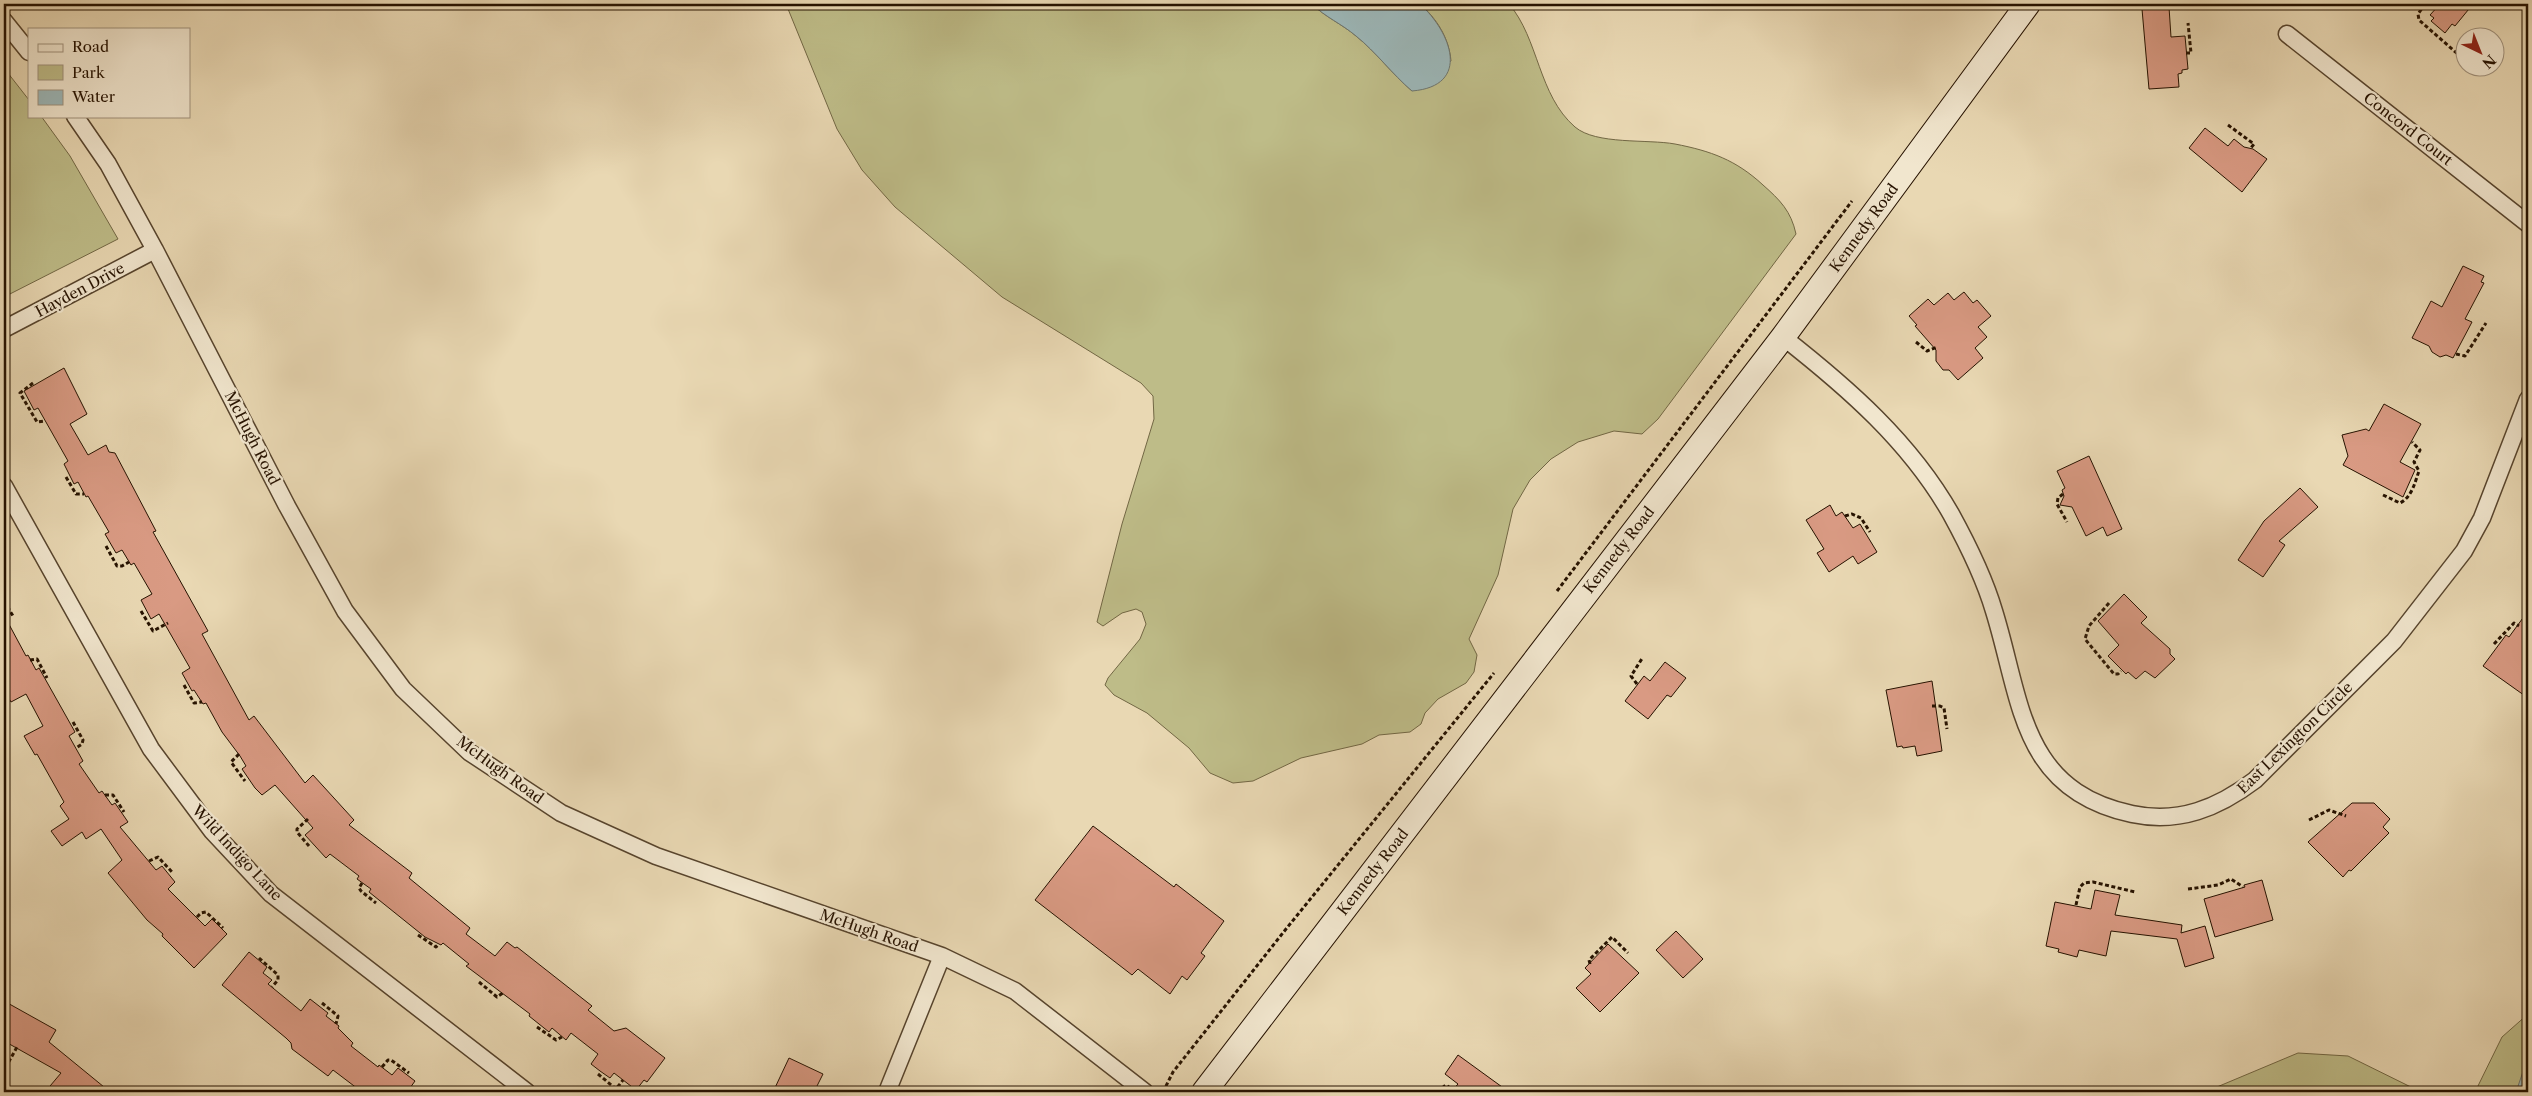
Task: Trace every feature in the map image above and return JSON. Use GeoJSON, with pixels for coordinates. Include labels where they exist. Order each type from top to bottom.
{"type":"FeatureCollection","features":[{"type":"Feature","properties":{"kind":"main road","name":"Kennedy Road"},"geometry":{"type":"LineString","coordinates":[[1204,1092],[1783,337],[2028,4]]}},
{"type":"Feature","properties":{"kind":"street"},"geometry":{"type":"LineString","coordinates":[[4,21],[28,51]]}},
{"type":"Feature","properties":{"kind":"street","name":"Concord Court"},"geometry":{"type":"LineString","coordinates":[[2287,34],[2528,224]]}},
{"type":"Feature","properties":{"kind":"street","name":"McHugh Road"},"geometry":{"type":"LineString","coordinates":[[76,118],[108,164],[155,250],[282,497],[345,611],[403,689],[469,752],[561,813],[656,856],[942,956],[1015,991],[1145,1092]]}},
{"type":"Feature","properties":{"kind":"street","name":"Hayden Drive"},"geometry":{"type":"LineString","coordinates":[[4,329],[155,250]]}},
{"type":"Feature","properties":{"kind":"street","name":"East Lexington Circle"},"geometry":{"type":"LineString","coordinates":[[1783,337],[1834,378],[1874,414],[1936,488],[1977,565],[1994,609],[2027,732],[2053,772],[2074,790],[2110,810],[2161,817],[2195,814],[2232,797],[2255,780],[2394,641],[2464,551],[2482,518],[2528,399]]}},
{"type":"Feature","properties":{"kind":"street","name":"Wild Indigo Lane"},"geometry":{"type":"LineString","coordinates":[[4,486],[152,749],[212,831],[271,894],[527,1092]]}},
{"type":"Feature","properties":{"kind":"street"},"geometry":{"type":"LineString","coordinates":[[887,1092],[942,956]]}},
{"type":"Feature","properties":{"kind":"path"},"geometry":{"type":"LineString","coordinates":[[2425,4],[2418,14],[2419,20],[2454,51]]}},
{"type":"Feature","properties":{"kind":"path"},"geometry":{"type":"LineString","coordinates":[[2186,53],[2191,53],[2188,22]]}},
{"type":"Feature","properties":{"kind":"path"},"geometry":{"type":"LineString","coordinates":[[2228,125],[2254,144],[2250,149]]}},
{"type":"Feature","properties":{"kind":"path"},"geometry":{"type":"LineString","coordinates":[[1556,593],[1855,198]]}},
{"type":"Feature","properties":{"kind":"path"},"geometry":{"type":"LineString","coordinates":[[2456,354],[2465,356],[2486,323]]}},
{"type":"Feature","properties":{"kind":"path"},"geometry":{"type":"LineString","coordinates":[[1916,342],[1927,351],[1937,347]]}},
{"type":"Feature","properties":{"kind":"path"},"geometry":{"type":"LineString","coordinates":[[33,383],[20,393],[37,422],[45,421]]}},
{"type":"Feature","properties":{"kind":"path"},"geometry":{"type":"LineString","coordinates":[[2383,495],[2400,502],[2406,499],[2415,484],[2419,471],[2414,462],[2420,450],[2412,442]]}},
{"type":"Feature","properties":{"kind":"path"},"geometry":{"type":"LineString","coordinates":[[66,477],[76,494],[84,494]]}},
{"type":"Feature","properties":{"kind":"path"},"geometry":{"type":"LineString","coordinates":[[2063,494],[2058,498],[2058,504],[2067,522]]}},
{"type":"Feature","properties":{"kind":"path"},"geometry":{"type":"LineString","coordinates":[[1845,516],[1857,515],[1870,532]]}},
{"type":"Feature","properties":{"kind":"path"},"geometry":{"type":"LineString","coordinates":[[106,546],[117,566],[130,562]]}},
{"type":"Feature","properties":{"kind":"path"},"geometry":{"type":"LineString","coordinates":[[4,601],[13,616]]}},
{"type":"Feature","properties":{"kind":"path"},"geometry":{"type":"LineString","coordinates":[[2109,602],[2089,626],[2084,639],[2114,674],[2118,674],[2121,671]]}},
{"type":"Feature","properties":{"kind":"path"},"geometry":{"type":"LineString","coordinates":[[141,611],[153,631],[168,623]]}},
{"type":"Feature","properties":{"kind":"path"},"geometry":{"type":"LineString","coordinates":[[2494,644],[2514,623],[2519,626]]}},
{"type":"Feature","properties":{"kind":"path"},"geometry":{"type":"LineString","coordinates":[[1637,684],[1631,676],[1643,657]]}},
{"type":"Feature","properties":{"kind":"path"},"geometry":{"type":"LineString","coordinates":[[30,660],[37,660],[47,678]]}},
{"type":"Feature","properties":{"kind":"path"},"geometry":{"type":"LineString","coordinates":[[1163,1092],[1173,1072],[1497,670]]}},
{"type":"Feature","properties":{"kind":"path"},"geometry":{"type":"LineString","coordinates":[[184,685],[194,703],[202,702]]}},
{"type":"Feature","properties":{"kind":"path"},"geometry":{"type":"LineString","coordinates":[[1932,706],[1944,708],[1947,729]]}},
{"type":"Feature","properties":{"kind":"path"},"geometry":{"type":"LineString","coordinates":[[73,722],[83,740],[82,744],[76,748]]}},
{"type":"Feature","properties":{"kind":"path"},"geometry":{"type":"LineString","coordinates":[[239,754],[231,762],[244,781]]}},
{"type":"Feature","properties":{"kind":"path"},"geometry":{"type":"LineString","coordinates":[[105,795],[113,795],[124,812]]}},
{"type":"Feature","properties":{"kind":"path"},"geometry":{"type":"LineString","coordinates":[[2309,820],[2329,810],[2346,816]]}},
{"type":"Feature","properties":{"kind":"path"},"geometry":{"type":"LineString","coordinates":[[308,819],[298,828],[297,832],[309,846]]}},
{"type":"Feature","properties":{"kind":"path"},"geometry":{"type":"LineString","coordinates":[[149,861],[158,857],[172,872]]}},
{"type":"Feature","properties":{"kind":"path"},"geometry":{"type":"LineString","coordinates":[[2188,889],[2218,885],[2231,879],[2243,887]]}},
{"type":"Feature","properties":{"kind":"path"},"geometry":{"type":"LineString","coordinates":[[2076,905],[2080,887],[2084,883],[2092,882],[2135,892]]}},
{"type":"Feature","properties":{"kind":"path"},"geometry":{"type":"LineString","coordinates":[[362,883],[359,888],[361,891],[376,903]]}},
{"type":"Feature","properties":{"kind":"path"},"geometry":{"type":"LineString","coordinates":[[196,917],[206,912],[223,928]]}},
{"type":"Feature","properties":{"kind":"path"},"geometry":{"type":"LineString","coordinates":[[418,935],[432,946],[436,947],[439,944]]}},
{"type":"Feature","properties":{"kind":"path"},"geometry":{"type":"LineString","coordinates":[[1590,964],[1589,960],[1612,937],[1628,953]]}},
{"type":"Feature","properties":{"kind":"path"},"geometry":{"type":"LineString","coordinates":[[259,958],[278,975],[278,980],[272,987]]}},
{"type":"Feature","properties":{"kind":"path"},"geometry":{"type":"LineString","coordinates":[[479,982],[497,997],[503,993]]}},
{"type":"Feature","properties":{"kind":"path"},"geometry":{"type":"LineString","coordinates":[[322,1003],[338,1016],[336,1024]]}},
{"type":"Feature","properties":{"kind":"path"},"geometry":{"type":"LineString","coordinates":[[537,1027],[556,1040],[562,1037]]}},
{"type":"Feature","properties":{"kind":"path"},"geometry":{"type":"LineString","coordinates":[[4,1066],[7,1065],[17,1047]]}},
{"type":"Feature","properties":{"kind":"path"},"geometry":{"type":"LineString","coordinates":[[382,1067],[388,1060],[391,1060],[409,1073]]}},
{"type":"Feature","properties":{"kind":"path"},"geometry":{"type":"LineString","coordinates":[[598,1074],[616,1088],[623,1080]]}},
{"type":"Feature","properties":{"kind":"path"},"geometry":{"type":"LineString","coordinates":[[1437,1092],[1446,1085],[1453,1090]]}},
{"type":"Feature","properties":{"kind":"green space"},"geometry":{"type":"Polygon","coordinates":[[[786,4],[1312,4],[1363,42],[1412,91],[1451,61],[1448,44],[1441,29],[1420,4],[1509,4],[1527,33],[1553,99],[1575,127],[1584,133],[1596,137],[1675,144],[1712,153],[1733,163],[1753,176],[1775,196],[1788,212],[1796,234],[1658,419],[1642,434],[1614,431],[1578,442],[1551,459],[1530,480],[1513,509],[1498,575],[1469,639],[1477,655],[1474,672],[1466,683],[1438,699],[1425,713],[1421,724],[1410,732],[1379,735],[1362,744],[1301,758],[1253,781],[1233,783],[1210,773],[1189,748],[1147,713],[1114,695],[1105,685],[1108,678],[1140,639],[1146,624],[1142,612],[1136,609],[1122,613],[1103,626],[1097,622],[1122,524],[1154,419],[1153,396],[1141,383],[1002,297],[895,207],[862,170],[837,129],[786,4]]]}},
{"type":"Feature","properties":{"kind":"green space"},"geometry":{"type":"Polygon","coordinates":[[[4,68],[28,99],[28,118],[42,118],[70,156],[118,239],[4,297],[4,68]]]}},
{"type":"Feature","properties":{"kind":"green space"},"geometry":{"type":"Polygon","coordinates":[[[2528,1014],[2528,1092],[2475,1092],[2502,1037],[2528,1014]]]}},
{"type":"Feature","properties":{"kind":"green space"},"geometry":{"type":"Polygon","coordinates":[[[2298,1053],[2348,1056],[2421,1092],[2205,1092],[2298,1053]]]}},
{"type":"Feature","properties":{"kind":"water"},"geometry":{"type":"Polygon","coordinates":[[[1312,4],[1420,4],[1440,29],[1447,43],[1450,56],[1449,69],[1443,79],[1431,87],[1412,91],[1363,42],[1312,4]]]}},
{"type":"Feature","properties":{"kind":"water"},"geometry":{"type":"Polygon","coordinates":[[[2528,1057],[2528,1092],[2516,1092],[2528,1057]]]}},
{"type":"Feature","properties":{"kind":"building"},"geometry":{"type":"Polygon","coordinates":[[[2440,4],[2473,4],[2455,26],[2452,24],[2445,33],[2431,21],[2434,18],[2430,15],[2440,4]]]}},
{"type":"Feature","properties":{"kind":"building"},"geometry":{"type":"Polygon","coordinates":[[[2169,7],[2171,37],[2185,36],[2188,69],[2182,70],[2182,73],[2178,74],[2179,87],[2149,89],[2142,9],[2169,7]]]}},
{"type":"Feature","properties":{"kind":"building"},"geometry":{"type":"Polygon","coordinates":[[[2205,128],[2228,146],[2234,139],[2244,147],[2253,149],[2267,159],[2242,192],[2189,148],[2205,128]]]}},
{"type":"Feature","properties":{"kind":"building"},"geometry":{"type":"Polygon","coordinates":[[[2463,266],[2484,276],[2481,282],[2484,283],[2465,319],[2472,322],[2453,358],[2446,355],[2440,357],[2432,352],[2429,346],[2412,338],[2431,301],[2442,307],[2463,266]]]}},
{"type":"Feature","properties":{"kind":"building"},"geometry":{"type":"Polygon","coordinates":[[[1964,292],[1973,303],[1977,300],[1991,316],[1978,327],[1987,337],[1975,348],[1983,358],[1958,380],[1949,370],[1943,370],[1936,361],[1936,350],[1915,326],[1917,325],[1909,316],[1928,299],[1934,305],[1948,293],[1954,300],[1964,292]]]}},
{"type":"Feature","properties":{"kind":"building"},"geometry":{"type":"Polygon","coordinates":[[[64,368],[87,414],[70,424],[88,455],[106,445],[109,452],[115,453],[156,531],[153,532],[208,631],[202,634],[249,720],[254,716],[305,783],[313,775],[354,820],[349,825],[412,873],[409,878],[470,928],[466,934],[495,956],[507,942],[515,948],[517,947],[592,1006],[588,1010],[614,1031],[626,1028],[665,1058],[647,1082],[644,1080],[636,1090],[614,1073],[610,1078],[600,1071],[591,1064],[598,1054],[571,1033],[566,1040],[552,1028],[549,1032],[529,1016],[530,1014],[466,966],[469,964],[443,943],[441,945],[425,937],[369,892],[371,889],[357,879],[359,876],[330,854],[326,858],[305,835],[313,828],[275,785],[262,795],[255,788],[242,769],[246,766],[240,756],[222,732],[206,703],[203,704],[194,690],[192,691],[182,673],[190,668],[159,614],[151,619],[141,600],[152,594],[134,563],[131,565],[122,550],[116,553],[105,534],[109,532],[78,482],[74,484],[64,464],[68,461],[38,408],[34,410],[24,391],[64,368]]]}},
{"type":"Feature","properties":{"kind":"building"},"geometry":{"type":"Polygon","coordinates":[[[2384,404],[2421,424],[2400,462],[2415,470],[2403,497],[2343,465],[2348,456],[2342,435],[2366,429],[2369,431],[2384,404]]]}},
{"type":"Feature","properties":{"kind":"building"},"geometry":{"type":"Polygon","coordinates":[[[2089,456],[2122,529],[2107,536],[2103,527],[2086,536],[2072,507],[2060,505],[2064,496],[2062,490],[2065,488],[2057,471],[2089,456]]]}},
{"type":"Feature","properties":{"kind":"building"},"geometry":{"type":"Polygon","coordinates":[[[2300,488],[2318,507],[2279,541],[2285,545],[2263,577],[2238,560],[2264,521],[2300,488]]]}},
{"type":"Feature","properties":{"kind":"building"},"geometry":{"type":"Polygon","coordinates":[[[1830,505],[1836,516],[1842,512],[1853,528],[1860,524],[1877,552],[1858,564],[1853,556],[1829,572],[1817,553],[1824,549],[1806,520],[1830,505]]]}},
{"type":"Feature","properties":{"kind":"building"},"geometry":{"type":"Polygon","coordinates":[[[2124,594],[2147,617],[2141,623],[2170,649],[2170,654],[2175,659],[2155,678],[2145,671],[2136,679],[2128,672],[2126,674],[2108,656],[2119,645],[2098,621],[2124,594]]]}},
{"type":"Feature","properties":{"kind":"building"},"geometry":{"type":"Polygon","coordinates":[[[2528,611],[2528,698],[2483,666],[2506,635],[2509,637],[2528,611]]]}},
{"type":"Feature","properties":{"kind":"building"},"geometry":{"type":"Polygon","coordinates":[[[4,615],[26,656],[28,655],[36,670],[39,668],[75,732],[69,736],[83,761],[79,764],[99,793],[102,791],[112,805],[115,803],[128,822],[120,827],[156,870],[162,866],[175,882],[168,889],[205,926],[212,919],[227,934],[194,968],[162,936],[163,934],[147,920],[108,873],[122,860],[101,829],[86,839],[82,832],[62,846],[51,831],[69,819],[60,806],[64,802],[37,754],[35,755],[24,736],[43,726],[26,694],[11,702],[4,690],[4,615]]]}},
{"type":"Feature","properties":{"kind":"building"},"geometry":{"type":"Polygon","coordinates":[[[1665,662],[1686,678],[1671,697],[1667,695],[1648,719],[1625,701],[1644,676],[1650,681],[1665,662]]]}},
{"type":"Feature","properties":{"kind":"building"},"geometry":{"type":"Polygon","coordinates":[[[1932,681],[1942,751],[1917,756],[1915,746],[1897,747],[1886,690],[1932,681]]]}},
{"type":"Feature","properties":{"kind":"building"},"geometry":{"type":"Polygon","coordinates":[[[2352,803],[2374,803],[2390,819],[2383,827],[2389,833],[2343,877],[2308,842],[2352,803]]]}},
{"type":"Feature","properties":{"kind":"building"},"geometry":{"type":"Polygon","coordinates":[[[1093,826],[1174,887],[1176,884],[1224,921],[1201,953],[1205,956],[1187,980],[1182,976],[1170,994],[1138,969],[1132,975],[1035,900],[1093,826]]]}},
{"type":"Feature","properties":{"kind":"building"},"geometry":{"type":"Polygon","coordinates":[[[2262,880],[2273,920],[2215,937],[2204,899],[2262,880]]]}},
{"type":"Feature","properties":{"kind":"building"},"geometry":{"type":"Polygon","coordinates":[[[2095,890],[2120,895],[2115,915],[2182,925],[2181,933],[2205,926],[2214,958],[2185,967],[2177,939],[2111,931],[2106,956],[2079,950],[2077,957],[2058,952],[2059,949],[2046,946],[2055,902],[2091,909],[2095,890]]]}},
{"type":"Feature","properties":{"kind":"building"},"geometry":{"type":"Polygon","coordinates":[[[1676,931],[1703,959],[1683,978],[1656,950],[1676,931]]]}},
{"type":"Feature","properties":{"kind":"building"},"geometry":{"type":"Polygon","coordinates":[[[1608,944],[1639,973],[1600,1012],[1576,988],[1591,974],[1585,968],[1608,944]]]}},
{"type":"Feature","properties":{"kind":"building"},"geometry":{"type":"Polygon","coordinates":[[[249,952],[267,967],[263,973],[272,980],[268,984],[301,1011],[310,999],[328,1013],[326,1016],[339,1026],[338,1028],[353,1043],[351,1046],[378,1067],[379,1065],[392,1075],[398,1068],[415,1081],[410,1088],[415,1092],[362,1092],[333,1070],[328,1076],[292,1049],[291,1043],[286,1038],[222,985],[249,952]]]}},
{"type":"Feature","properties":{"kind":"building"},"geometry":{"type":"Polygon","coordinates":[[[4,1001],[56,1030],[49,1042],[104,1087],[103,1089],[107,1092],[45,1092],[61,1073],[4,1041],[4,1001]]]}},
{"type":"Feature","properties":{"kind":"building"},"geometry":{"type":"Polygon","coordinates":[[[1458,1055],[1509,1092],[1451,1092],[1458,1084],[1445,1074],[1458,1055]]]}},
{"type":"Feature","properties":{"kind":"building"},"geometry":{"type":"Polygon","coordinates":[[[789,1058],[823,1074],[814,1092],[773,1092],[789,1058]]]}}]}
